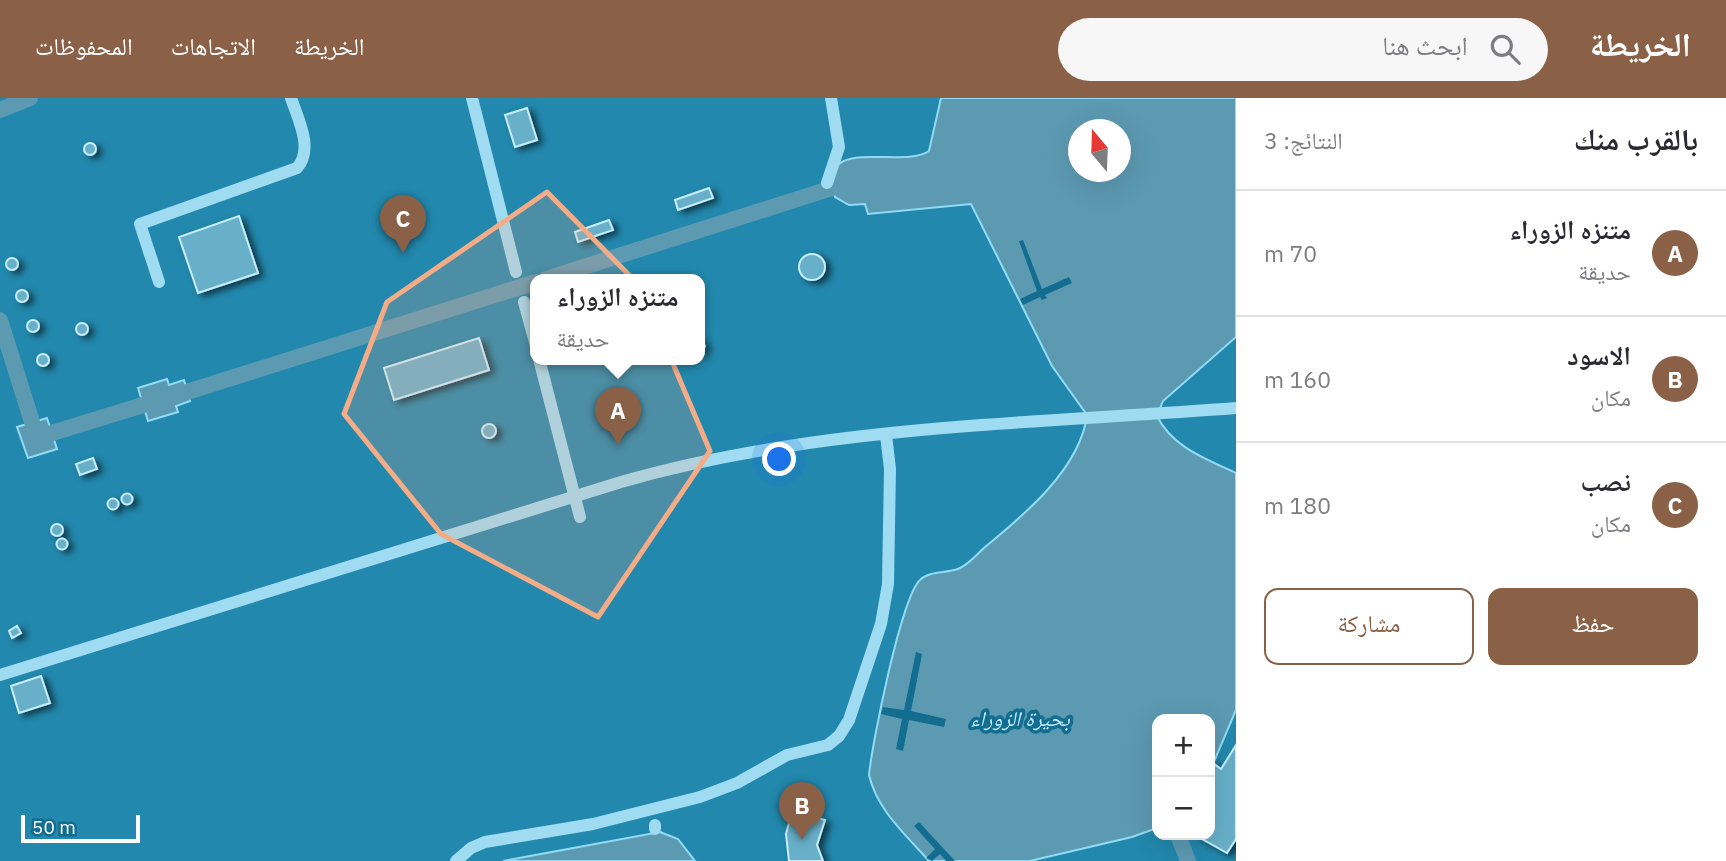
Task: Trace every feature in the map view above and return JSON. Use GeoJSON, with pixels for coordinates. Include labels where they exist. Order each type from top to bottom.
{"type":"FeatureCollection","features":[{"type":"Feature","properties":{"kind":"street"},"geometry":{"type":"LineString","coordinates":[[159,282],[140,224],[297,168],[305,156],[306,147],[291,98]]}},
{"type":"Feature","properties":{"kind":"street"},"geometry":{"type":"LineString","coordinates":[[472,98],[516,272]]}},
{"type":"Feature","properties":{"kind":"street"},"geometry":{"type":"LineString","coordinates":[[827,183],[839,147],[831,98]]}},
{"type":"Feature","properties":{"kind":"street"},"geometry":{"type":"LineString","coordinates":[[524,302],[530,324]]}},
{"type":"Feature","properties":{"kind":"street"},"geometry":{"type":"LineString","coordinates":[[541,365],[580,517]]}},
{"type":"Feature","properties":{"kind":"street"},"geometry":{"type":"LineString","coordinates":[[0,675],[198,611],[665,469],[723,456],[886,435],[1236,408]]}},
{"type":"Feature","properties":{"kind":"street"},"geometry":{"type":"LineString","coordinates":[[456,861],[471,848],[485,842],[593,824],[700,797],[737,783],[787,755],[828,746],[839,736],[849,720],[881,624],[888,584],[890,469],[886,435]]}},
{"type":"Feature","properties":{"kind":"highlighted area"},"geometry":{"type":"Polygon","coordinates":[[[547,192],[640,286],[710,451],[598,617],[441,534],[344,414],[387,302],[547,192]]]}},
{"type":"Feature","properties":{"kind":"shaded area"},"geometry":{"type":"Polygon","coordinates":[[[0,98],[1236,98],[1236,861],[0,861],[0,98]]]}},
{"type":"Feature","properties":{"kind":"water","name":"بحيرة الزوراء"},"geometry":{"type":"Polygon","coordinates":[[[941,98],[1236,98],[1236,337],[1163,401],[1157,416],[1163,427],[1181,444],[1236,473],[1236,710],[1215,759],[1215,714],[1152,714],[1152,830],[1132,837],[1030,861],[929,861],[885,811],[873,788],[869,775],[888,673],[912,592],[924,577],[955,570],[967,564],[1033,505],[1074,454],[1087,415],[1052,366],[971,204],[868,214],[865,204],[849,205],[835,197],[832,177],[837,165],[848,159],[916,156],[929,151],[941,98]]]}},
{"type":"Feature","properties":{"kind":"water"},"geometry":{"type":"Polygon","coordinates":[[[167,379],[169,385],[184,380],[190,401],[176,406],[178,412],[148,421],[138,388],[167,379]]]}},
{"type":"Feature","properties":{"kind":"water"},"geometry":{"type":"Polygon","coordinates":[[[47,418],[57,449],[28,458],[17,427],[47,418]]]}},
{"type":"Feature","properties":{"kind":"water"},"geometry":{"type":"Polygon","coordinates":[[[660,832],[678,839],[695,861],[503,861],[660,832]]]}},
{"type":"Feature","properties":{"kind":"pier"},"geometry":{"type":"Polygon","coordinates":[[[1023,240],[1042,289],[1069,277],[1072,283],[1045,295],[1047,298],[1042,300],[1040,297],[1023,305],[1020,299],[1037,291],[1019,241],[1023,240]]]}},
{"type":"Feature","properties":{"kind":"pier"},"geometry":{"type":"Polygon","coordinates":[[[916,652],[922,654],[911,711],[946,719],[944,727],[909,720],[903,751],[896,749],[902,719],[881,714],[883,707],[904,710],[916,652]]]}},
{"type":"Feature","properties":{"kind":"pier"},"geometry":{"type":"Polygon","coordinates":[[[919,822],[955,861],[946,861],[940,854],[932,861],[926,858],[935,849],[914,826],[919,822]]]}},
{"type":"Feature","properties":{"kind":"building"},"geometry":{"type":"Polygon","coordinates":[[[527,108],[537,140],[515,147],[505,115],[527,108]]]}},
{"type":"Feature","properties":{"kind":"building"},"geometry":{"type":"Polygon","coordinates":[[[90,143],[96,149],[90,155],[84,149],[90,143]]]}},
{"type":"Feature","properties":{"kind":"building"},"geometry":{"type":"Polygon","coordinates":[[[709,188],[713,198],[678,210],[675,200],[709,188]]]}},
{"type":"Feature","properties":{"kind":"building"},"geometry":{"type":"Polygon","coordinates":[[[239,216],[258,273],[198,293],[179,237],[239,216]]]}},
{"type":"Feature","properties":{"kind":"building"},"geometry":{"type":"Polygon","coordinates":[[[609,220],[613,230],[578,242],[575,232],[609,220]]]}},
{"type":"Feature","properties":{"kind":"building"},"geometry":{"type":"Polygon","coordinates":[[[812,254],[822,257],[825,267],[822,277],[812,280],[802,277],[799,267],[802,257],[812,254]]]}},
{"type":"Feature","properties":{"kind":"building"},"geometry":{"type":"Polygon","coordinates":[[[12,258],[18,264],[12,270],[6,264],[12,258]]]}},
{"type":"Feature","properties":{"kind":"building"},"geometry":{"type":"Polygon","coordinates":[[[22,290],[28,296],[22,302],[16,296],[22,290]]]}},
{"type":"Feature","properties":{"kind":"building"},"geometry":{"type":"Polygon","coordinates":[[[33,320],[39,326],[33,332],[27,326],[33,320]]]}},
{"type":"Feature","properties":{"kind":"building"},"geometry":{"type":"Polygon","coordinates":[[[82,323],[88,329],[82,335],[76,329],[82,323]]]}},
{"type":"Feature","properties":{"kind":"building"},"geometry":{"type":"Polygon","coordinates":[[[479,338],[489,370],[394,400],[384,368],[479,338]]]}},
{"type":"Feature","properties":{"kind":"building"},"geometry":{"type":"Polygon","coordinates":[[[43,354],[49,360],[43,366],[37,360],[43,354]]]}},
{"type":"Feature","properties":{"kind":"building"},"geometry":{"type":"Polygon","coordinates":[[[486,424],[492,424],[496,431],[492,438],[486,438],[482,434],[482,428],[486,424]]]}},
{"type":"Feature","properties":{"kind":"building"},"geometry":{"type":"Polygon","coordinates":[[[93,458],[97,469],[80,475],[76,464],[93,458]]]}},
{"type":"Feature","properties":{"kind":"building"},"geometry":{"type":"Polygon","coordinates":[[[127,493],[133,499],[127,505],[121,499],[127,493]]]}},
{"type":"Feature","properties":{"kind":"building"},"geometry":{"type":"Polygon","coordinates":[[[113,498],[119,504],[113,510],[107,504],[113,498]]]}},
{"type":"Feature","properties":{"kind":"building"},"geometry":{"type":"Polygon","coordinates":[[[57,524],[63,530],[57,536],[51,530],[57,524]]]}},
{"type":"Feature","properties":{"kind":"building"},"geometry":{"type":"Polygon","coordinates":[[[62,538],[68,544],[62,550],[56,544],[62,538]]]}},
{"type":"Feature","properties":{"kind":"building"},"geometry":{"type":"Polygon","coordinates":[[[17,626],[21,633],[12,638],[9,631],[17,626]]]}},
{"type":"Feature","properties":{"kind":"building"},"geometry":{"type":"Polygon","coordinates":[[[41,676],[50,703],[19,713],[11,686],[41,676]]]}},
{"type":"Feature","properties":{"kind":"building"},"geometry":{"type":"Polygon","coordinates":[[[1236,745],[1236,839],[1227,853],[1204,840],[1215,840],[1215,765],[1221,769],[1236,745]]]}},
{"type":"Feature","properties":{"kind":"building"},"geometry":{"type":"Polygon","coordinates":[[[792,812],[825,820],[817,845],[823,861],[789,861],[786,834],[792,812]]]}},
{"type":"Feature","properties":{"kind":"waterway"},"geometry":{"type":"LineString","coordinates":[[0,110],[30,98]]}},
{"type":"Feature","properties":{"kind":"waterway"},"geometry":{"type":"LineString","coordinates":[[562,274],[832,188]]}},
{"type":"Feature","properties":{"kind":"waterway"},"geometry":{"type":"LineString","coordinates":[[187,392],[530,284]]}},
{"type":"Feature","properties":{"kind":"waterway"},"geometry":{"type":"LineString","coordinates":[[0,320],[32,422]]}},
{"type":"Feature","properties":{"kind":"waterway"},"geometry":{"type":"LineString","coordinates":[[52,433],[143,405]]}},
{"type":"Feature","properties":{"kind":"waterway"},"geometry":{"type":"LineString","coordinates":[[1180,840],[1188,861]]}},
{"type":"Feature","properties":{"kind":"place","name":"نصب"},"geometry":{"type":"Point","coordinates":[403,253]}},
{"type":"Feature","properties":{"kind":"place","name":"متنزه الزوراء"},"geometry":{"type":"Point","coordinates":[618,445]}},
{"type":"Feature","properties":{"kind":"place","name":"الاسود"},"geometry":{"type":"Point","coordinates":[802,840]}}]}
